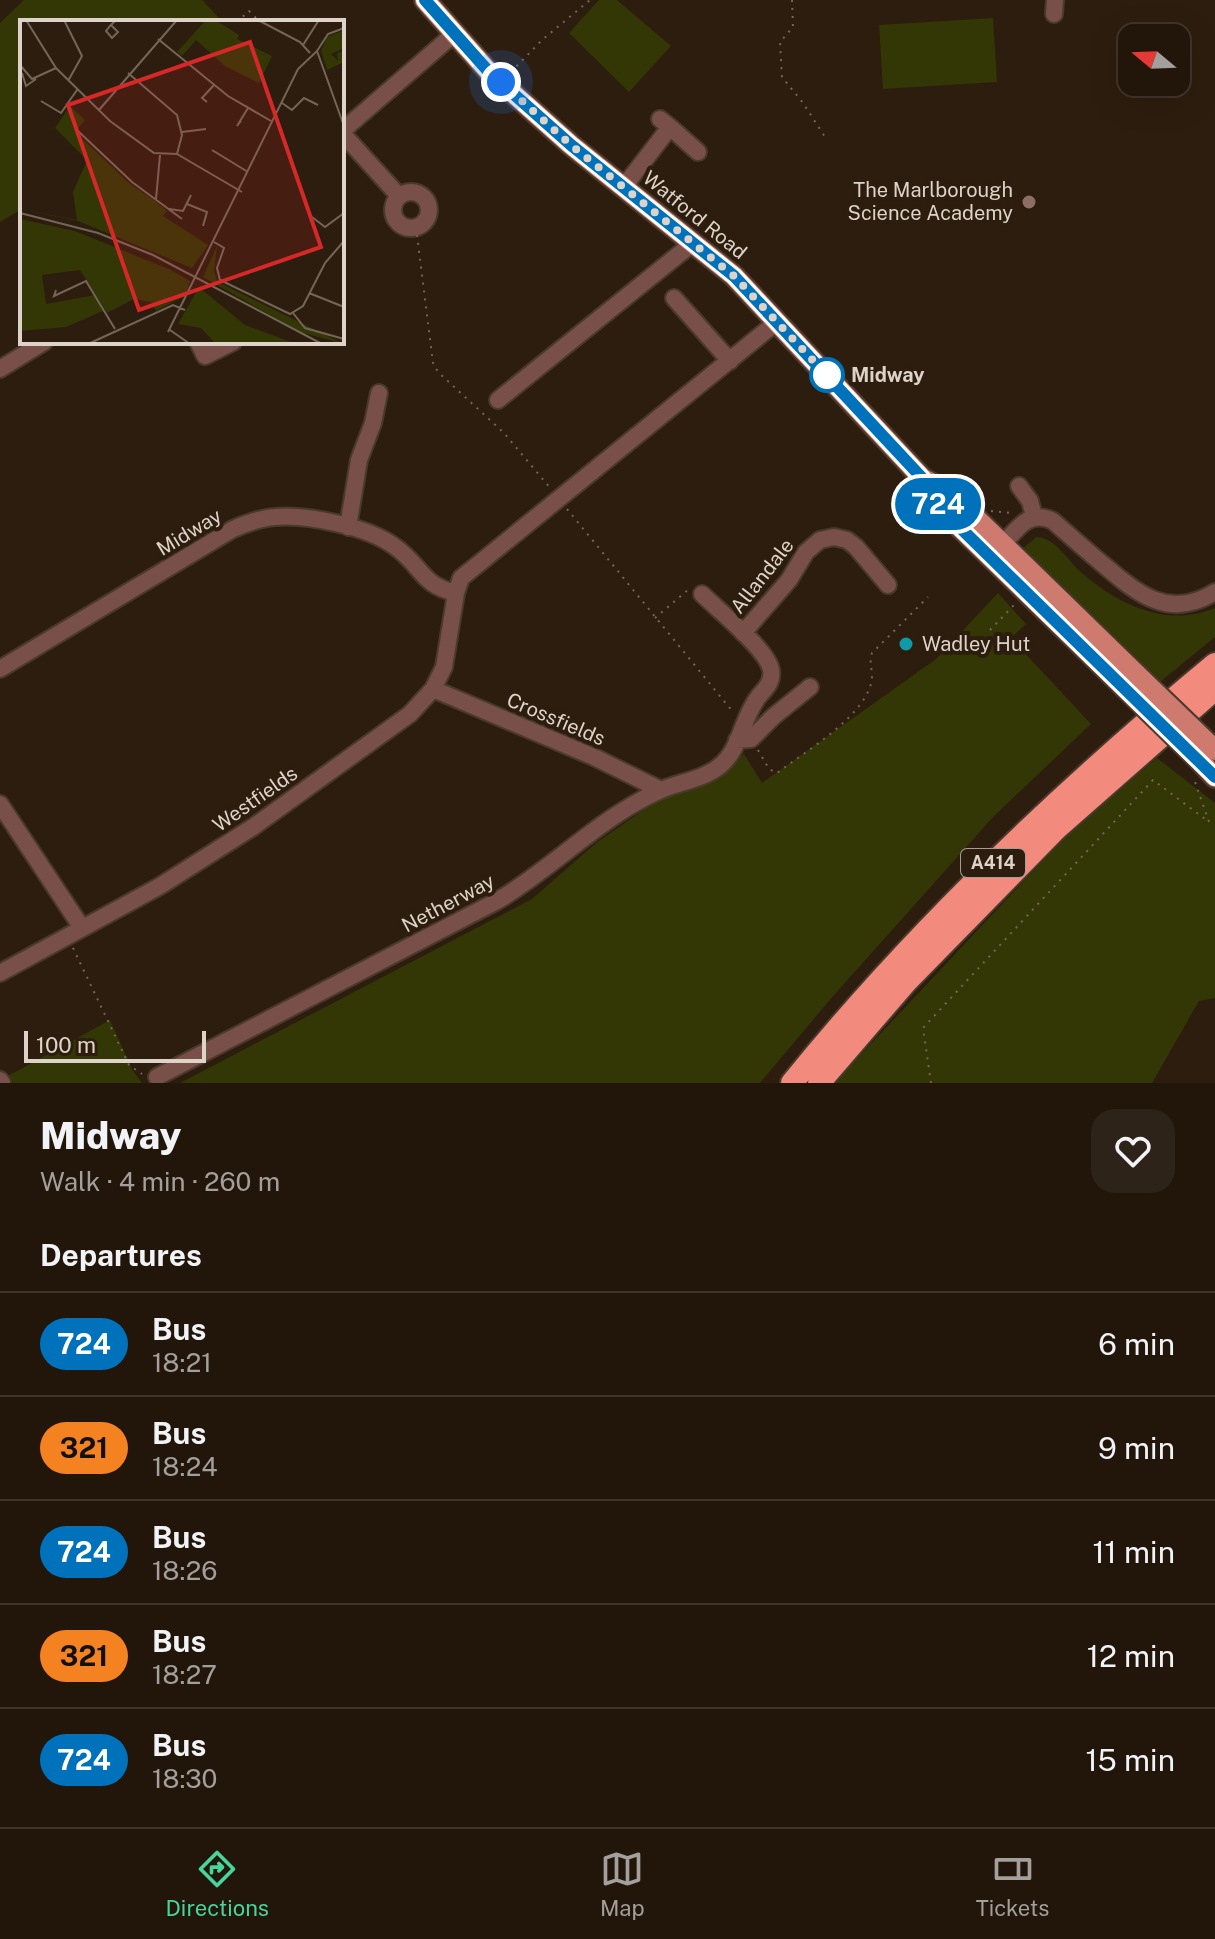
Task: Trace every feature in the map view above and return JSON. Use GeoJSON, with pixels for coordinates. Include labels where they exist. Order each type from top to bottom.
{"type":"FeatureCollection","features":[{"type":"Feature","properties":{"kind":"highway","name":"A414"},"geometry":{"type":"LineString","coordinates":[[792,1083],[982,873],[1100,761],[1215,664]]}},
{"type":"Feature","properties":{"kind":"highway","name":"A414"},"geometry":{"type":"LineString","coordinates":[[819,1083],[906,982],[1056,829],[1215,689]]}},
{"type":"Feature","properties":{"kind":"main road","name":"Watford Road"},"geometry":{"type":"LineString","coordinates":[[425,0],[501,82],[623,188],[734,276],[923,479],[939,507],[997,551],[1211,763]]}},
{"type":"Feature","properties":{"kind":"main road","name":"Watford Road"},"geometry":{"type":"LineString","coordinates":[[997,551],[1026,592],[1130,681]]}},
{"type":"Feature","properties":{"kind":"street"},"geometry":{"type":"LineString","coordinates":[[344,130],[454,34]]}},
{"type":"Feature","properties":{"kind":"street"},"geometry":{"type":"LineString","coordinates":[[623,188],[665,123],[698,152]]}},
{"type":"Feature","properties":{"kind":"street"},"geometry":{"type":"LineString","coordinates":[[344,134],[399,196]]}},
{"type":"Feature","properties":{"kind":"street"},"geometry":{"type":"LineString","coordinates":[[413,192],[424,198],[427,203],[425,220],[416,227],[403,226],[394,217],[393,207],[399,196],[413,192]]}},
{"type":"Feature","properties":{"kind":"street"},"geometry":{"type":"LineString","coordinates":[[498,400],[693,243]]}},
{"type":"Feature","properties":{"kind":"street"},"geometry":{"type":"LineString","coordinates":[[674,298],[730,361]]}},
{"type":"Feature","properties":{"kind":"street"},"geometry":{"type":"LineString","coordinates":[[456,593],[458,584],[466,574],[778,321]]}},
{"type":"Feature","properties":{"kind":"street"},"geometry":{"type":"LineString","coordinates":[[0,369],[41,344]]}},
{"type":"Feature","properties":{"kind":"street"},"geometry":{"type":"LineString","coordinates":[[199,344],[205,356],[229,344]]}},
{"type":"Feature","properties":{"kind":"street"},"geometry":{"type":"LineString","coordinates":[[348,527],[359,460],[373,423],[379,393]]}},
{"type":"Feature","properties":{"kind":"street"},"geometry":{"type":"LineString","coordinates":[[1019,486],[1030,501],[1034,516]]}},
{"type":"Feature","properties":{"kind":"street"},"geometry":{"type":"LineString","coordinates":[[997,551],[1034,516],[1053,521],[1137,593],[1154,601],[1186,603],[1215,592]]}},
{"type":"Feature","properties":{"kind":"street","name":"Midway"},"geometry":{"type":"LineString","coordinates":[[0,669],[233,529],[276,517],[300,518],[373,535],[396,546],[434,586],[456,593]]}},
{"type":"Feature","properties":{"kind":"street","name":"Allandale"},"geometry":{"type":"LineString","coordinates":[[743,633],[789,580],[806,552],[820,540],[834,537],[847,540],[888,585]]}},
{"type":"Feature","properties":{"kind":"street","name":"Westfields"},"geometry":{"type":"LineString","coordinates":[[0,973],[160,886],[253,827],[410,714],[433,689],[444,667],[456,593]]}},
{"type":"Feature","properties":{"kind":"street","name":"Allandale"},"geometry":{"type":"LineString","coordinates":[[702,594],[762,653],[772,672],[769,686],[754,704],[737,740]]}},
{"type":"Feature","properties":{"kind":"street"},"geometry":{"type":"LineString","coordinates":[[737,740],[751,739],[810,687]]}},
{"type":"Feature","properties":{"kind":"street","name":"Crossfields"},"geometry":{"type":"LineString","coordinates":[[433,689],[609,763],[661,790]]}},
{"type":"Feature","properties":{"kind":"street","name":"Netherway"},"geometry":{"type":"LineString","coordinates":[[157,1077],[497,901],[527,883],[592,833],[661,790],[715,770],[729,757],[737,740]]}},
{"type":"Feature","properties":{"kind":"street"},"geometry":{"type":"LineString","coordinates":[[0,804],[82,928]]}},
{"type":"Feature","properties":{"kind":"path"},"geometry":{"type":"LineString","coordinates":[[501,82],[542,40],[590,0]]}},
{"type":"Feature","properties":{"kind":"path"},"geometry":{"type":"LineString","coordinates":[[792,0],[793,27],[780,42],[782,77],[825,137]]}},
{"type":"Feature","properties":{"kind":"path"},"geometry":{"type":"LineString","coordinates":[[239,20],[249,11],[258,20]]}},
{"type":"Feature","properties":{"kind":"path"},"geometry":{"type":"LineString","coordinates":[[416,227],[433,363],[438,372],[504,433],[743,723]]}},
{"type":"Feature","properties":{"kind":"path"},"geometry":{"type":"LineString","coordinates":[[655,618],[690,589],[702,594]]}},
{"type":"Feature","properties":{"kind":"path"},"geometry":{"type":"LineString","coordinates":[[990,630],[1026,592]]}},
{"type":"Feature","properties":{"kind":"path"},"geometry":{"type":"LineString","coordinates":[[777,773],[863,703],[872,678],[869,664],[872,653],[928,597]]}},
{"type":"Feature","properties":{"kind":"path"},"geometry":{"type":"LineString","coordinates":[[931,1083],[923,1028],[1153,780],[1209,822],[1190,770],[1211,763]]}},
{"type":"Feature","properties":{"kind":"path"},"geometry":{"type":"LineString","coordinates":[[67,937],[129,1065],[144,1075],[157,1077]]}},
{"type":"Feature","properties":{"kind":"shaded area"},"geometry":{"type":"Polygon","coordinates":[[[24,0],[202,0],[221,20],[20,20],[20,210],[0,222],[0,23],[24,0]]]}},
{"type":"Feature","properties":{"kind":"shaded area"},"geometry":{"type":"Polygon","coordinates":[[[599,0],[617,0],[671,46],[629,92],[569,33],[599,0]]]}},
{"type":"Feature","properties":{"kind":"shaded area"},"geometry":{"type":"Polygon","coordinates":[[[993,18],[997,82],[883,89],[879,25],[993,18]]]}},
{"type":"Feature","properties":{"kind":"shaded area"},"geometry":{"type":"Polygon","coordinates":[[[1036,537],[1050,541],[1083,574],[1128,604],[1162,614],[1180,615],[1215,608],[1215,637],[1160,682],[1022,549],[1036,537]]]}},
{"type":"Feature","properties":{"kind":"shaded area"},"geometry":{"type":"Polygon","coordinates":[[[998,593],[1026,624],[1011,638],[1091,724],[994,816],[760,1083],[180,1083],[532,899],[596,843],[666,794],[703,785],[744,754],[762,783],[936,659],[998,593]]]}},
{"type":"Feature","properties":{"kind":"shaded area"},"geometry":{"type":"Polygon","coordinates":[[[1157,758],[1215,803],[1215,998],[1199,1001],[1152,1083],[834,1083],[1065,837],[1157,758]]]}},
{"type":"Feature","properties":{"kind":"shaded area"},"geometry":{"type":"Polygon","coordinates":[[[110,1020],[133,1071],[142,1083],[13,1083],[8,1076],[110,1020]]]}},
{"type":"Feature","properties":{"kind":"bus line","name":"724"},"geometry":{"type":"LineString","coordinates":[[425,0],[489,72],[571,145],[734,276],[923,479],[939,507],[1215,777]]}},
{"type":"Feature","properties":{"kind":"place","name":"The Marlborough Science Academy"},"geometry":{"type":"Point","coordinates":[1029,202]}},
{"type":"Feature","properties":{"kind":"place","name":"Midway"},"geometry":{"type":"Point","coordinates":[827,375]}},
{"type":"Feature","properties":{"kind":"place","name":"Wadley Hut"},"geometry":{"type":"Point","coordinates":[906,644]}},
{"type":"Feature","properties":{"kind":"route"},"geometry":{"type":"LineString","coordinates":[[501,82],[571,145],[734,276],[836,385],[827,375]]}}]}
